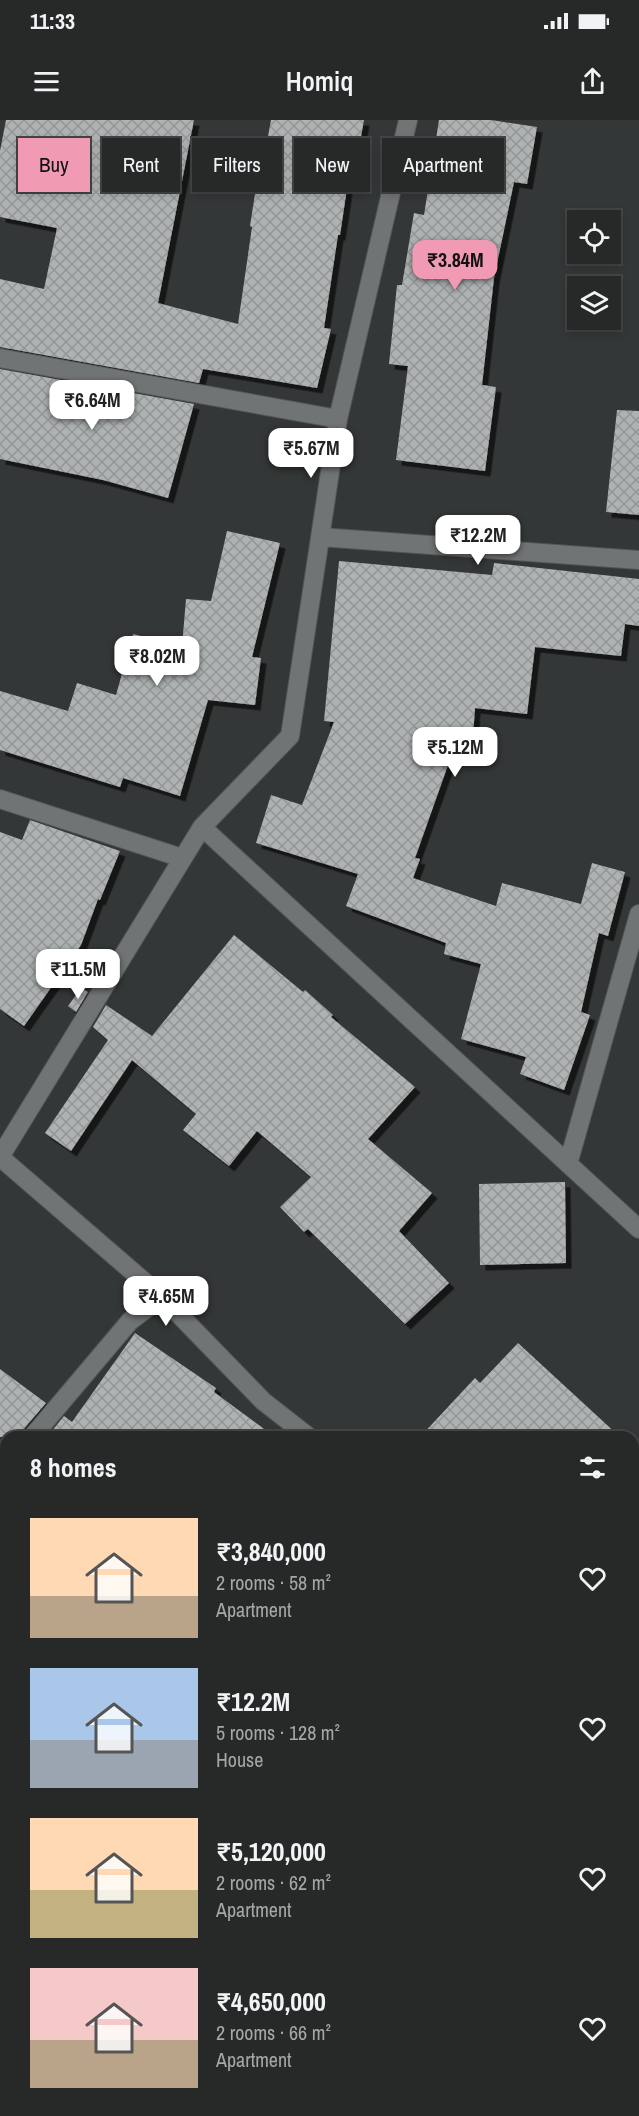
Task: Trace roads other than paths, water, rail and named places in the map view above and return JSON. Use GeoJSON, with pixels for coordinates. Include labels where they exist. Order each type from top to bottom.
{"type":"FeatureCollection","features":[{"type":"Feature","properties":{"kind":"street"},"geometry":{"type":"LineString","coordinates":[[301,1431],[263,1401],[162,1297],[0,1157],[202,826],[290,736],[338,419],[408,120]]}},
{"type":"Feature","properties":{"kind":"street"},"geometry":{"type":"LineString","coordinates":[[0,358],[338,419]]}},
{"type":"Feature","properties":{"kind":"street"},"geometry":{"type":"LineString","coordinates":[[320,537],[639,560]]}},
{"type":"Feature","properties":{"kind":"street"},"geometry":{"type":"LineString","coordinates":[[0,799],[182,858]]}},
{"type":"Feature","properties":{"kind":"street"},"geometry":{"type":"LineString","coordinates":[[202,826],[639,1229]]}},
{"type":"Feature","properties":{"kind":"street"},"geometry":{"type":"LineString","coordinates":[[568,1164],[639,914]]}},
{"type":"Feature","properties":{"kind":"street"},"geometry":{"type":"LineString","coordinates":[[37,1431],[130,1321],[162,1297]]}}]}
